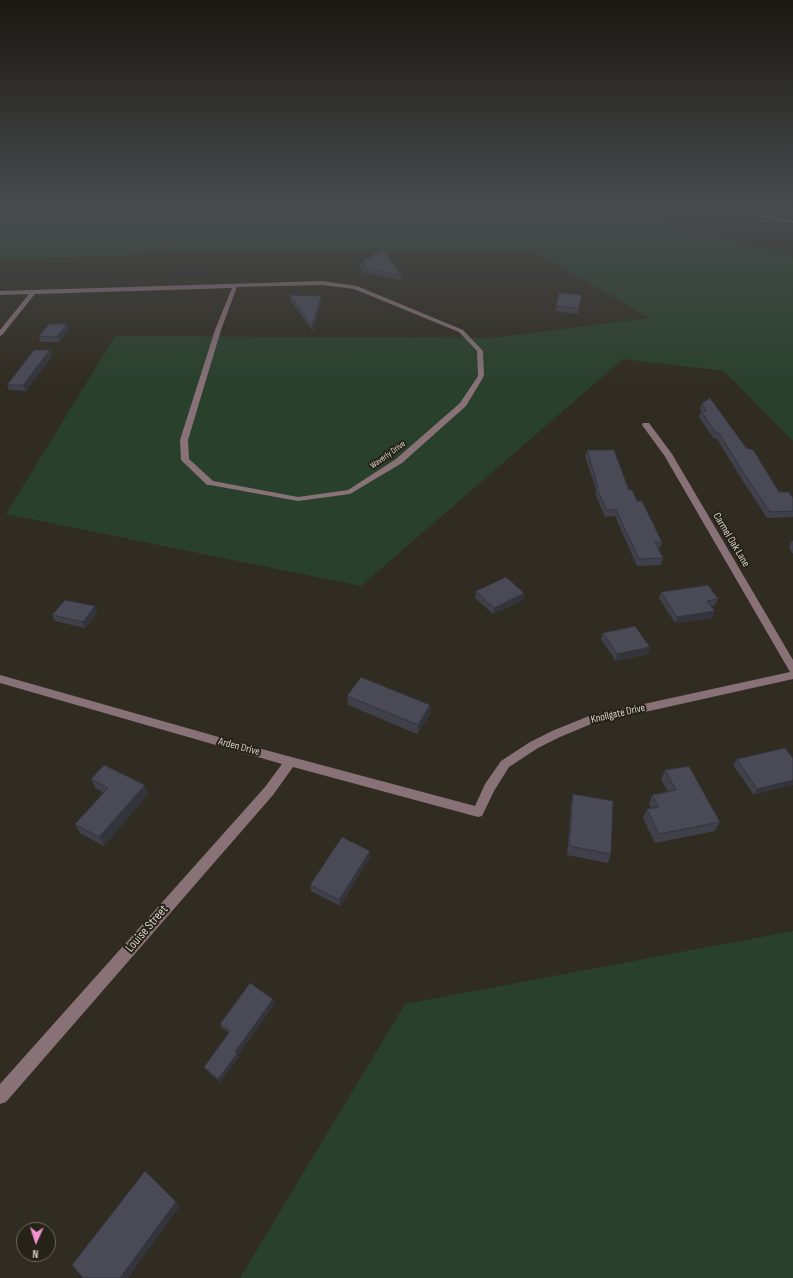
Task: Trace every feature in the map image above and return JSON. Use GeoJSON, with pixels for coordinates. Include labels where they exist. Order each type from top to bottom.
{"type":"FeatureCollection","features":[{"type":"Feature","properties":{"kind":"street","name":"Waverly Drive"},"geometry":{"type":"LineString","coordinates":[[0,293],[322,283],[356,288],[461,331],[480,351],[481,376],[463,404],[451,415],[399,461],[350,492],[298,498],[210,483],[185,460],[184,440],[218,330],[235,286]]}},
{"type":"Feature","properties":{"kind":"street"},"geometry":{"type":"LineString","coordinates":[[0,334],[33,292]]}},
{"type":"Feature","properties":{"kind":"street","name":"Carmel Oak Lane"},"geometry":{"type":"LineString","coordinates":[[646,425],[668,454],[793,669]]}},
{"type":"Feature","properties":{"kind":"street","name":"Knollgate Drive"},"geometry":{"type":"LineString","coordinates":[[478,812],[489,788],[505,764],[534,745],[556,734],[589,720],[793,675]]}},
{"type":"Feature","properties":{"kind":"street","name":"Arden Drive"},"geometry":{"type":"LineString","coordinates":[[0,679],[254,752],[478,812]]}},
{"type":"Feature","properties":{"kind":"street","name":"Louise Street"},"geometry":{"type":"LineString","coordinates":[[0,1096],[269,791],[291,761]]}},
{"type":"Feature","properties":{"kind":"green space"},"geometry":{"type":"Polygon","coordinates":[[[562,268],[793,268],[793,441],[724,371],[623,359],[361,586],[6,514],[115,336],[491,338],[650,318],[562,268]]]}},
{"type":"Feature","properties":{"kind":"green space"},"geometry":{"type":"Polygon","coordinates":[[[793,931],[793,1278],[240,1278],[405,1004],[793,931]]]}},
{"type":"Feature","properties":{"kind":"building"},"geometry":{"type":"Polygon","coordinates":[[[362,268],[396,268],[401,275],[362,268]]]}},
{"type":"Feature","properties":{"kind":"building"},"geometry":{"type":"Polygon","coordinates":[[[559,293],[582,295],[579,308],[556,306],[559,293]]]}},
{"type":"Feature","properties":{"kind":"building"},"geometry":{"type":"Polygon","coordinates":[[[290,295],[321,296],[312,326],[290,295]]]}},
{"type":"Feature","properties":{"kind":"building"},"geometry":{"type":"Polygon","coordinates":[[[49,324],[67,324],[57,337],[39,336],[49,324]]]}},
{"type":"Feature","properties":{"kind":"building"},"geometry":{"type":"Polygon","coordinates":[[[34,350],[50,350],[23,385],[7,385],[34,350]]]}},
{"type":"Feature","properties":{"kind":"building"},"geometry":{"type":"Polygon","coordinates":[[[710,398],[747,449],[754,451],[779,492],[789,492],[793,498],[793,511],[770,512],[719,433],[716,433],[701,411],[706,411],[702,403],[710,398]]]}},
{"type":"Feature","properties":{"kind":"building"},"geometry":{"type":"Polygon","coordinates":[[[587,450],[614,450],[629,490],[632,490],[637,501],[642,501],[662,542],[655,542],[663,558],[639,559],[616,510],[607,510],[596,487],[598,487],[587,450]]]}},
{"type":"Feature","properties":{"kind":"building"},"geometry":{"type":"Polygon","coordinates":[[[506,577],[524,593],[494,608],[476,591],[506,577]]]}},
{"type":"Feature","properties":{"kind":"building"},"geometry":{"type":"Polygon","coordinates":[[[708,585],[718,599],[707,601],[715,611],[677,617],[661,592],[708,585]]]}},
{"type":"Feature","properties":{"kind":"building"},"geometry":{"type":"Polygon","coordinates":[[[65,600],[95,606],[83,622],[52,615],[65,600]]]}},
{"type":"Feature","properties":{"kind":"building"},"geometry":{"type":"Polygon","coordinates":[[[635,626],[650,647],[617,654],[603,633],[635,626]]]}},
{"type":"Feature","properties":{"kind":"building"},"geometry":{"type":"Polygon","coordinates":[[[361,677],[430,705],[418,725],[347,696],[361,677]]]}},
{"type":"Feature","properties":{"kind":"building"},"geometry":{"type":"Polygon","coordinates":[[[785,748],[793,758],[793,780],[757,789],[737,759],[785,748]]]}},
{"type":"Feature","properties":{"kind":"building"},"geometry":{"type":"Polygon","coordinates":[[[104,765],[145,785],[99,837],[75,824],[108,788],[91,779],[104,765]]]}},
{"type":"Feature","properties":{"kind":"building"},"geometry":{"type":"Polygon","coordinates":[[[689,766],[720,822],[659,834],[647,809],[659,807],[652,795],[676,790],[665,770],[689,766]]]}},
{"type":"Feature","properties":{"kind":"building"},"geometry":{"type":"Polygon","coordinates":[[[573,794],[613,801],[611,854],[569,846],[573,794]]]}},
{"type":"Feature","properties":{"kind":"building"},"geometry":{"type":"Polygon","coordinates":[[[342,837],[370,851],[339,900],[310,885],[342,837]]]}},
{"type":"Feature","properties":{"kind":"building"},"geometry":{"type":"Polygon","coordinates":[[[250,983],[273,999],[235,1052],[237,1054],[218,1079],[204,1067],[230,1031],[220,1024],[250,983]]]}},
{"type":"Feature","properties":{"kind":"building"},"geometry":{"type":"Polygon","coordinates":[[[145,1171],[176,1202],[120,1278],[83,1278],[72,1265],[145,1171]]]}}]}
